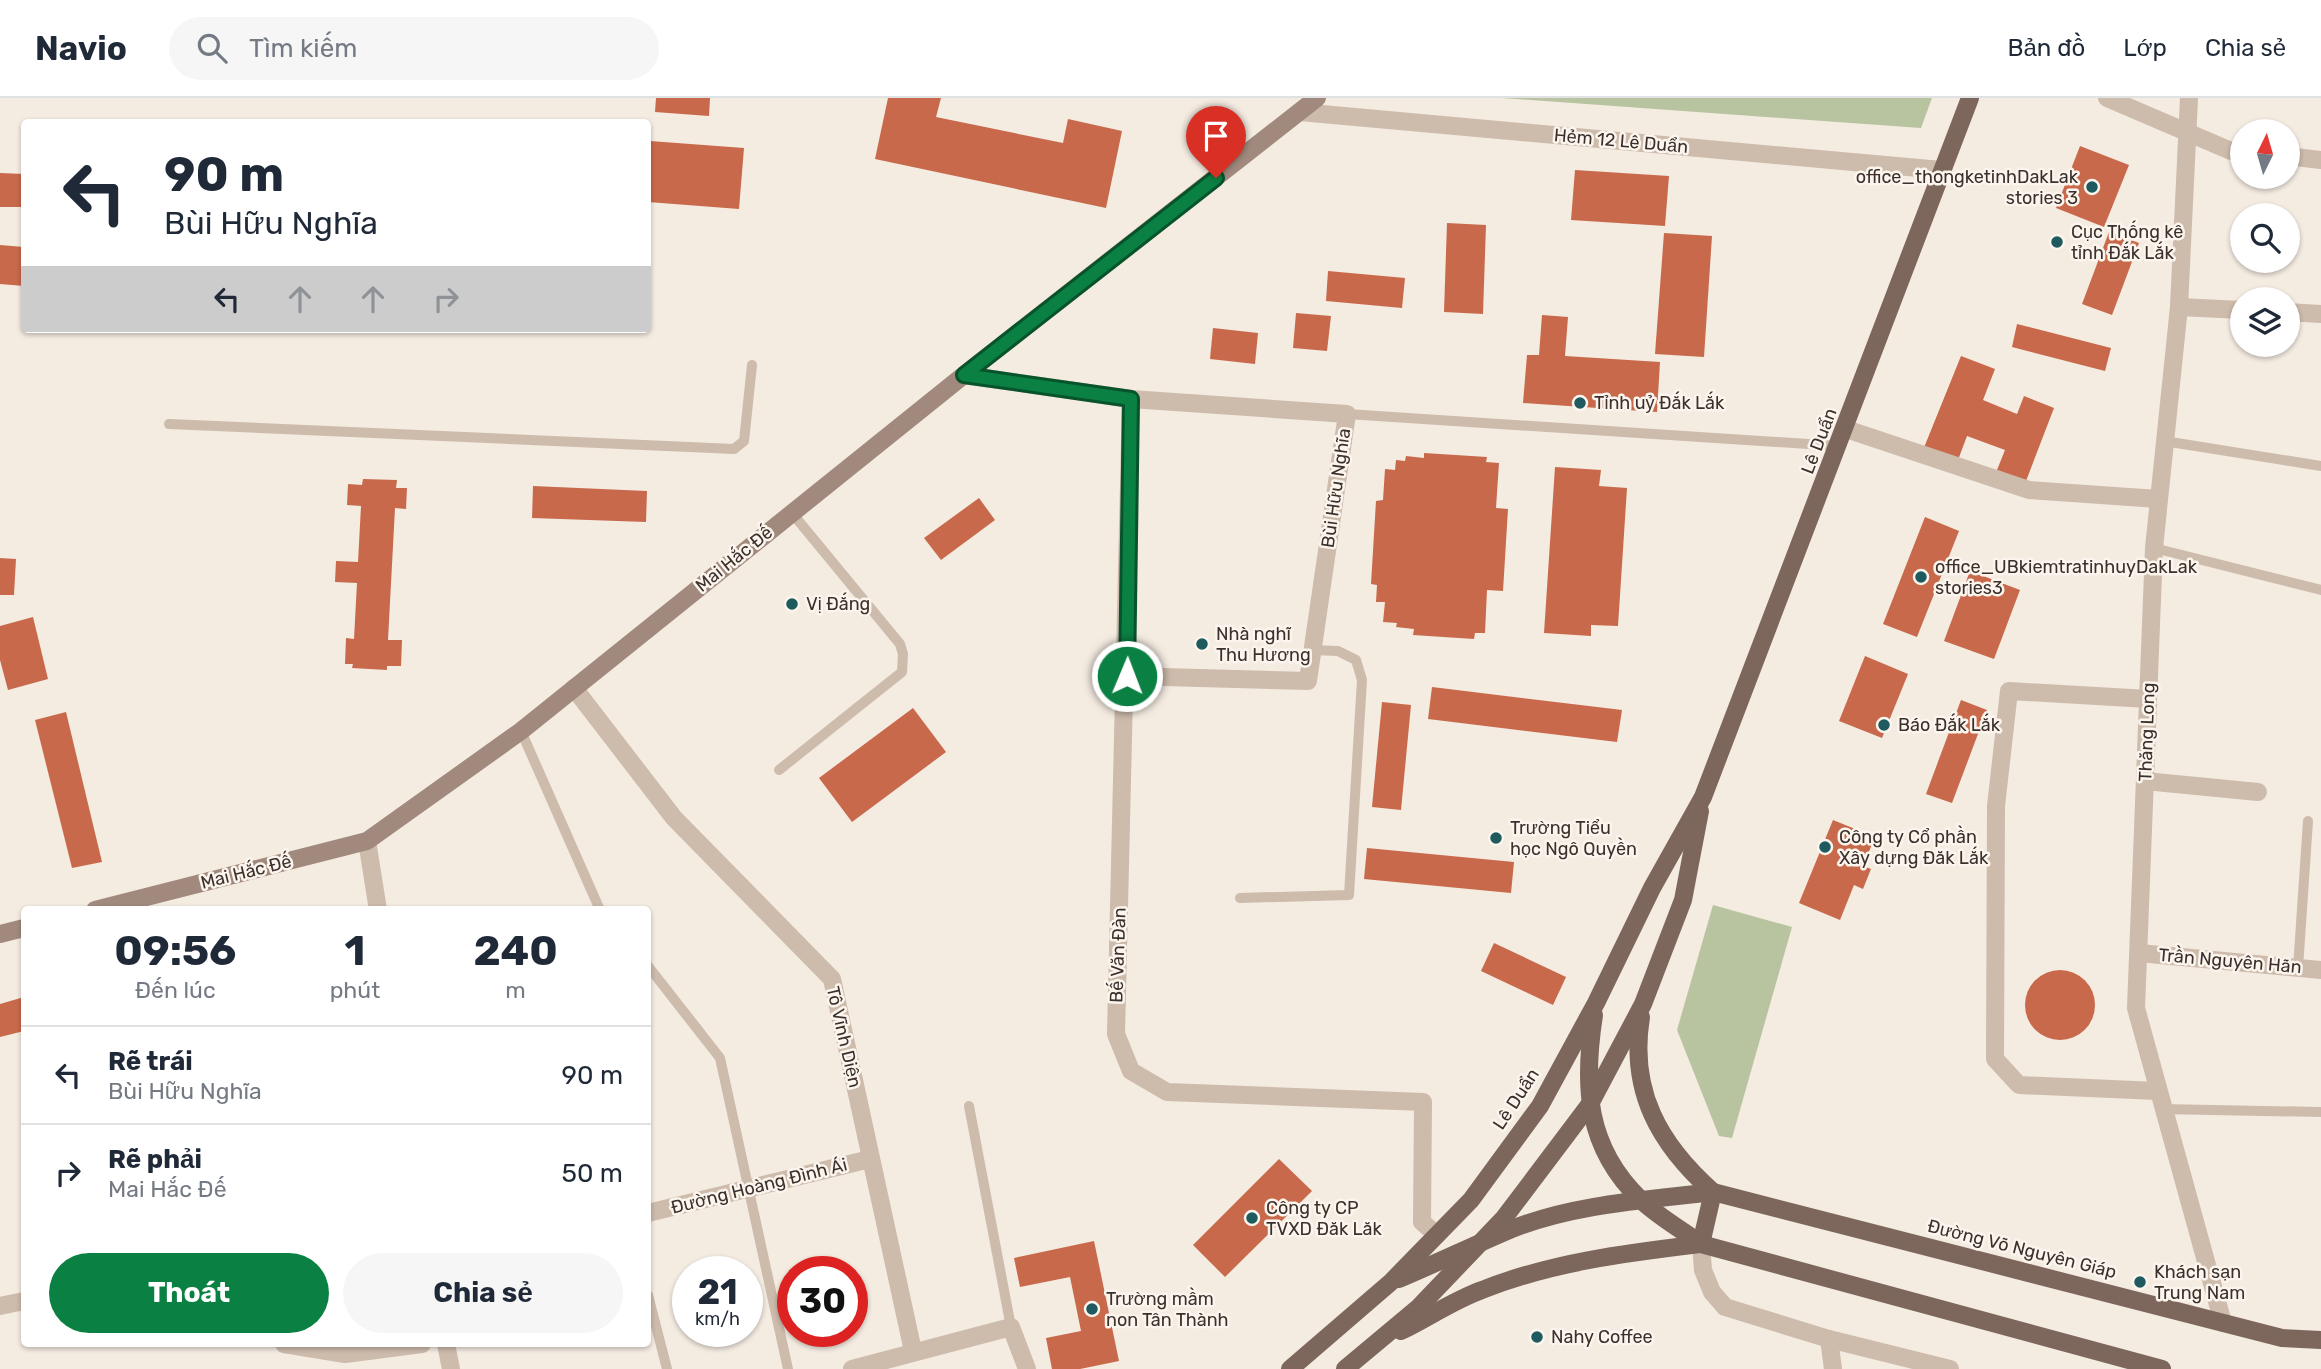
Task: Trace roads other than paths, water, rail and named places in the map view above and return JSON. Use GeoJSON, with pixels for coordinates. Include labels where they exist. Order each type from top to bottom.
{"type":"FeatureCollection","features":[{"type":"Feature","properties":{"kind":"main road","name":"Lê Duẩn"},"geometry":{"type":"LineString","coordinates":[[1290,1369],[1391,1282],[1471,1200],[1540,1106],[1596,1003],[1652,888],[1703,797],[1843,438],[1970,98]]}},
{"type":"Feature","properties":{"kind":"main road","name":"Lê Duẩn"},"geometry":{"type":"LineString","coordinates":[[1345,1369],[1418,1308],[1504,1218],[1590,1104],[1643,1004],[1683,901],[1703,797]]}},
{"type":"Feature","properties":{"kind":"main road"},"geometry":{"type":"LineString","coordinates":[[1596,1003],[1589,1049],[1590,1104],[1598,1139],[1615,1172],[1641,1201],[1701,1244],[2162,1369]]}},
{"type":"Feature","properties":{"kind":"main road"},"geometry":{"type":"LineString","coordinates":[[1643,1004],[1637,1040],[1639,1070],[1647,1103],[1664,1139],[1685,1167],[1713,1192]]}},
{"type":"Feature","properties":{"kind":"main road"},"geometry":{"type":"LineString","coordinates":[[1391,1282],[1513,1229],[1552,1217],[1641,1201],[1713,1192]]}},
{"type":"Feature","properties":{"kind":"main road"},"geometry":{"type":"LineString","coordinates":[[1701,1244],[1713,1192]]}},
{"type":"Feature","properties":{"kind":"main road","name":"Đường Võ Nguyên Giáp"},"geometry":{"type":"LineString","coordinates":[[1713,1192],[2282,1338],[2321,1340]]}},
{"type":"Feature","properties":{"kind":"main road"},"geometry":{"type":"LineString","coordinates":[[1371,1347],[1480,1290],[1550,1268],[1621,1254],[1701,1244]]}},
{"type":"Feature","properties":{"kind":"street","name":"Mai Hắc Đế"},"geometry":{"type":"LineString","coordinates":[[112,906],[367,841],[521,731],[964,375],[1317,98]]}},
{"type":"Feature","properties":{"kind":"street"},"geometry":{"type":"LineString","coordinates":[[2107,98],[2230,151]]}},
{"type":"Feature","properties":{"kind":"street","name":"Thăng Long"},"geometry":{"type":"LineString","coordinates":[[2189,98],[2179,307],[2154,548],[2136,1008],[2161,1109],[2223,1323]]}},
{"type":"Feature","properties":{"kind":"street","name":"Hẻm 12 Lê Duẩn"},"geometry":{"type":"LineString","coordinates":[[1300,112],[1941,170]]}},
{"type":"Feature","properties":{"kind":"street"},"geometry":{"type":"LineString","coordinates":[[2300,158],[2321,160]]}},
{"type":"Feature","properties":{"kind":"street"},"geometry":{"type":"LineString","coordinates":[[2179,307],[2230,309]]}},
{"type":"Feature","properties":{"kind":"street"},"geometry":{"type":"LineString","coordinates":[[2300,313],[2321,314]]}},
{"type":"Feature","properties":{"kind":"street","name":"Bùi Hữu Nghĩa"},"geometry":{"type":"LineString","coordinates":[[964,375],[1131,399],[1347,414],[1308,681],[1127,676]]}},
{"type":"Feature","properties":{"kind":"street","name":"Bế Văn Đàn"},"geometry":{"type":"LineString","coordinates":[[1131,399],[1127,676],[1116,1034],[1131,1071],[1167,1092],[1423,1102],[1422,1222],[1437,1235]]}},
{"type":"Feature","properties":{"kind":"street"},"geometry":{"type":"LineString","coordinates":[[1843,438],[2029,490],[2158,499]]}},
{"type":"Feature","properties":{"kind":"street","name":"Tô Vĩnh Diện"},"geometry":{"type":"LineString","coordinates":[[574,688],[674,818],[832,979],[914,1351]]}},
{"type":"Feature","properties":{"kind":"street"},"geometry":{"type":"LineString","coordinates":[[2148,699],[2009,691],[1996,806],[1994,1059],[2019,1085],[2157,1091]]}},
{"type":"Feature","properties":{"kind":"street"},"geometry":{"type":"LineString","coordinates":[[2145,781],[2258,792]]}},
{"type":"Feature","properties":{"kind":"street"},"geometry":{"type":"LineString","coordinates":[[367,841],[377,906]]}},
{"type":"Feature","properties":{"kind":"street"},"geometry":{"type":"LineString","coordinates":[[0,934],[21,929]]}},
{"type":"Feature","properties":{"kind":"street","name":"Trần Nguyên Hãn"},"geometry":{"type":"LineString","coordinates":[[2139,953],[2321,970]]}},
{"type":"Feature","properties":{"kind":"street","name":"Đường Hoàng Đình Ái"},"geometry":{"type":"LineString","coordinates":[[651,1212],[870,1159]]}},
{"type":"Feature","properties":{"kind":"street"},"geometry":{"type":"LineString","coordinates":[[1701,1244],[1703,1270],[1712,1292],[1725,1307],[1829,1339],[1950,1369]]}},
{"type":"Feature","properties":{"kind":"street"},"geometry":{"type":"LineString","coordinates":[[0,1306],[21,1302]]}},
{"type":"Feature","properties":{"kind":"street"},"geometry":{"type":"LineString","coordinates":[[852,1369],[1012,1326],[1027,1369]]}},
{"type":"Feature","properties":{"kind":"street"},"geometry":{"type":"LineString","coordinates":[[1829,1339],[1833,1369]]}},
{"type":"Feature","properties":{"kind":"street"},"geometry":{"type":"LineString","coordinates":[[302,1347],[345,1354],[399,1347]]}},
{"type":"Feature","properties":{"kind":"street"},"geometry":{"type":"LineString","coordinates":[[447,1347],[451,1369]]}},
{"type":"Feature","properties":{"kind":"lane"},"geometry":{"type":"LineString","coordinates":[[169,424],[734,449],[744,441],[752,365]]}},
{"type":"Feature","properties":{"kind":"lane"},"geometry":{"type":"LineString","coordinates":[[1347,414],[1843,438]]}},
{"type":"Feature","properties":{"kind":"lane"},"geometry":{"type":"LineString","coordinates":[[2164,441],[2321,466]]}},
{"type":"Feature","properties":{"kind":"lane"},"geometry":{"type":"LineString","coordinates":[[779,770],[902,672],[904,661],[900,644],[792,513]]}},
{"type":"Feature","properties":{"kind":"lane"},"geometry":{"type":"LineString","coordinates":[[2154,548],[2321,590]]}},
{"type":"Feature","properties":{"kind":"lane"},"geometry":{"type":"LineString","coordinates":[[1240,898],[1349,895],[1362,680],[1356,660],[1338,651],[1313,650]]}},
{"type":"Feature","properties":{"kind":"lane"},"geometry":{"type":"LineString","coordinates":[[521,731],[598,906]]}},
{"type":"Feature","properties":{"kind":"lane"},"geometry":{"type":"LineString","coordinates":[[2298,968],[2308,821]]}},
{"type":"Feature","properties":{"kind":"lane"},"geometry":{"type":"LineString","coordinates":[[651,971],[720,1058],[788,1369]]}},
{"type":"Feature","properties":{"kind":"lane"},"geometry":{"type":"LineString","coordinates":[[969,1106],[1012,1326]]}},
{"type":"Feature","properties":{"kind":"lane"},"geometry":{"type":"LineString","coordinates":[[2161,1109],[2321,1112]]}},
{"type":"Feature","properties":{"kind":"lane"},"geometry":{"type":"LineString","coordinates":[[651,1307],[667,1369]]}},
{"type":"Feature","properties":{"kind":"place","name":"office_thongketinhDakLak stories 3"},"geometry":{"type":"Point","coordinates":[2092,187]}},
{"type":"Feature","properties":{"kind":"place","name":"Cục Thống kê tỉnh Đắk Lắk"},"geometry":{"type":"Point","coordinates":[2057,242]}},
{"type":"Feature","properties":{"kind":"place","name":"Tỉnh uỷ Đắk Lắk"},"geometry":{"type":"Point","coordinates":[1580,403]}},
{"type":"Feature","properties":{"kind":"place","name":"office_UBkiemtratinhuyDakLak stories3"},"geometry":{"type":"Point","coordinates":[1921,577]}},
{"type":"Feature","properties":{"kind":"place","name":"Vị Đắng"},"geometry":{"type":"Point","coordinates":[792,604]}},
{"type":"Feature","properties":{"kind":"place","name":"Nhà nghĩ Thu Hương"},"geometry":{"type":"Point","coordinates":[1202,644]}},
{"type":"Feature","properties":{"kind":"place","name":"Báo Đắk Lắk"},"geometry":{"type":"Point","coordinates":[1884,725]}},
{"type":"Feature","properties":{"kind":"place","name":"Trường Tiểu học Ngô Quyền"},"geometry":{"type":"Point","coordinates":[1496,838]}},
{"type":"Feature","properties":{"kind":"place","name":"Công ty Cổ phần Xây dựng Đăk Lắk"},"geometry":{"type":"Point","coordinates":[1825,847]}},
{"type":"Feature","properties":{"kind":"place","name":"Công ty CP TVXD Đăk Lăk"},"geometry":{"type":"Point","coordinates":[1252,1218]}},
{"type":"Feature","properties":{"kind":"place","name":"Khách sạn Trung Nam"},"geometry":{"type":"Point","coordinates":[2140,1282]}},
{"type":"Feature","properties":{"kind":"place","name":"Trường mầm non Tân Thành"},"geometry":{"type":"Point","coordinates":[1092,1309]}},
{"type":"Feature","properties":{"kind":"place","name":"Nahy Coffee"},"geometry":{"type":"Point","coordinates":[1537,1337]}}]}
